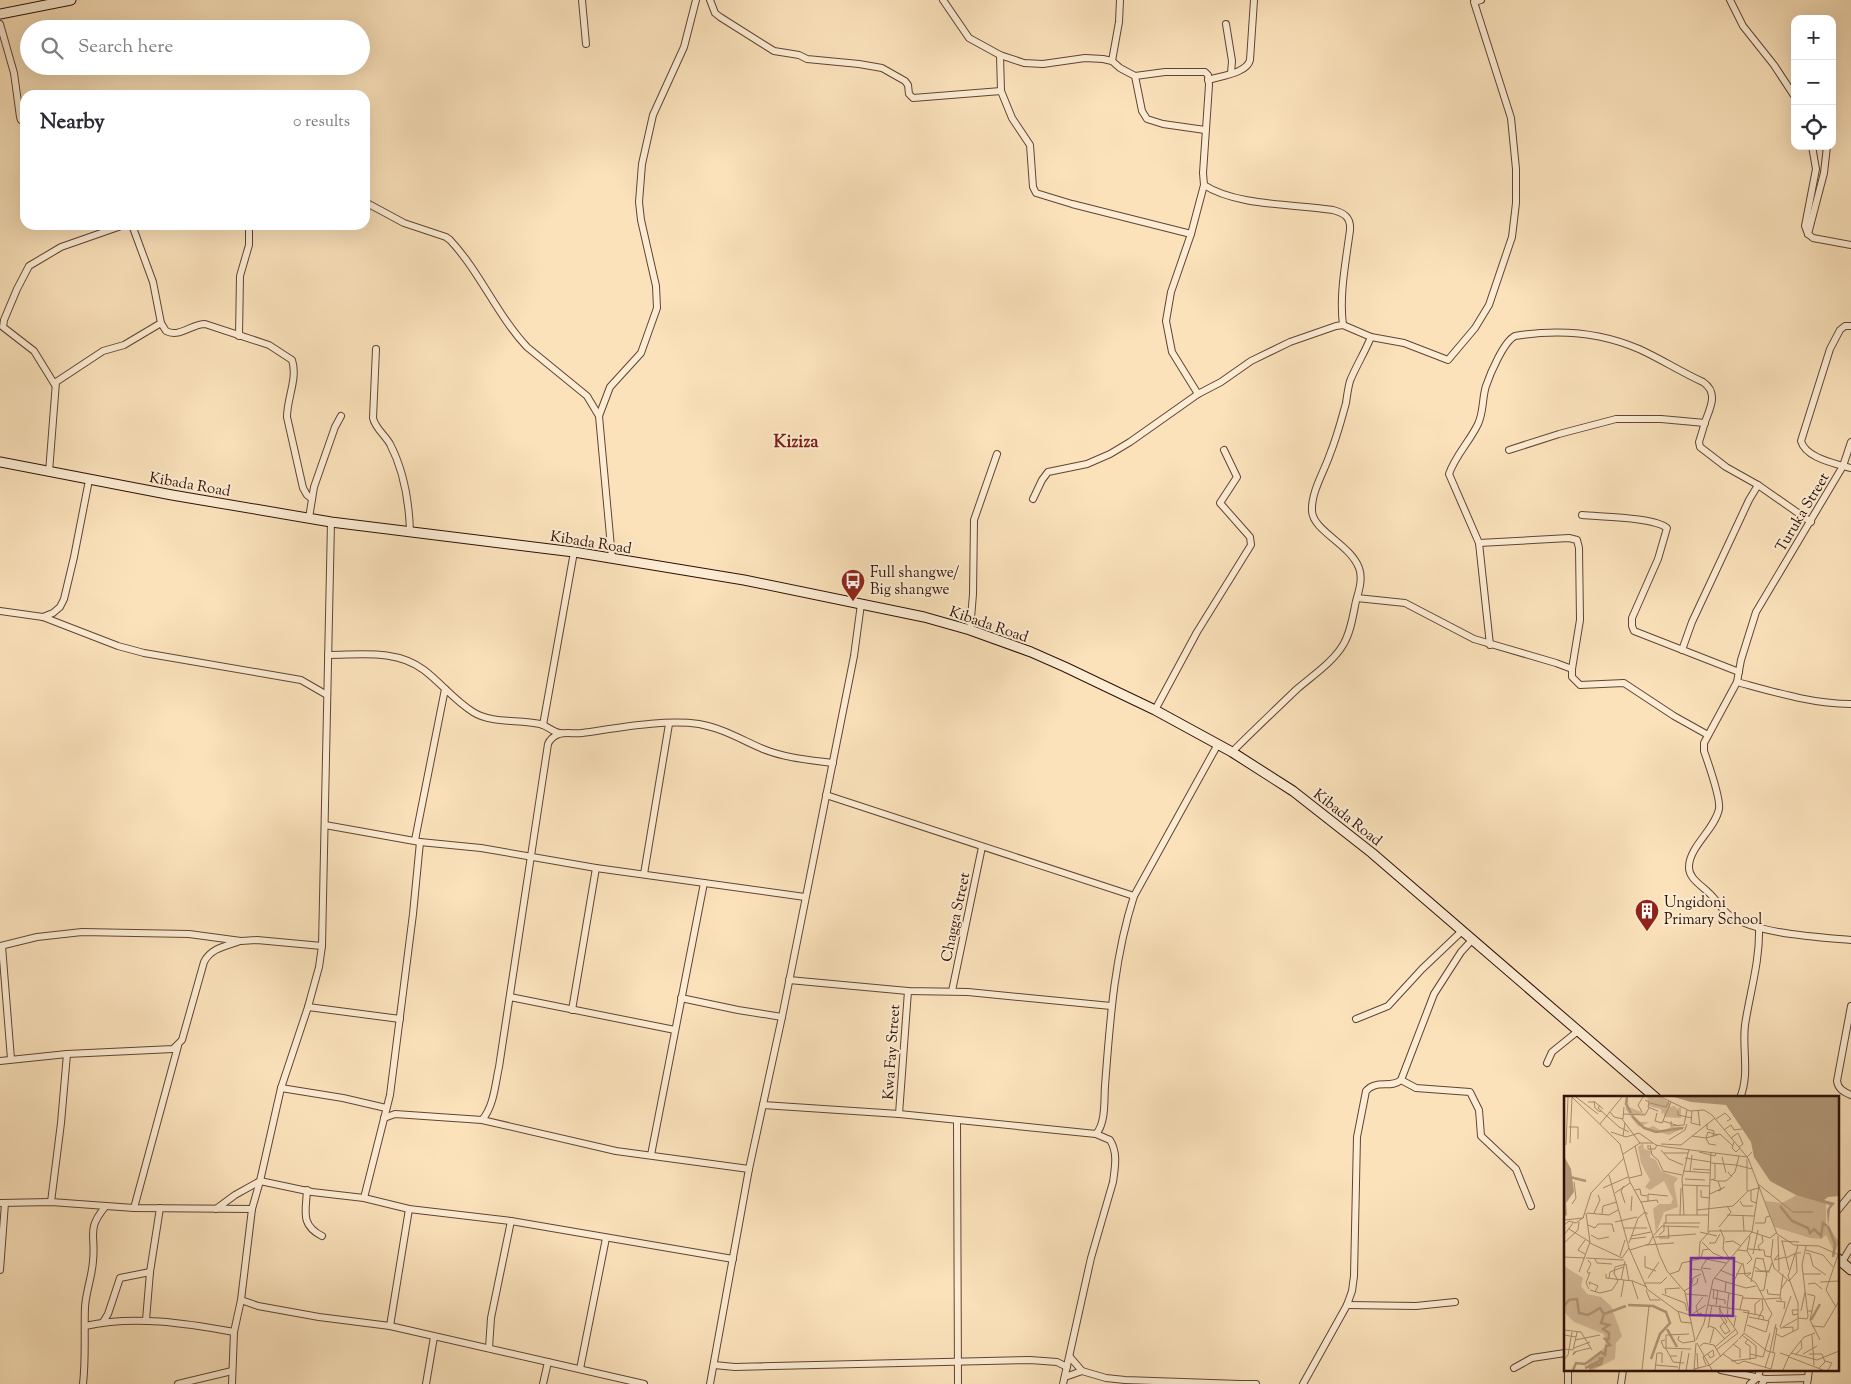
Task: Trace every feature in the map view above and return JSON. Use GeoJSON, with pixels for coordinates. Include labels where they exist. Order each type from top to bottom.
{"type":"FeatureCollection","features":[{"type":"Feature","properties":{"kind":"main road"},"geometry":{"type":"LineString","coordinates":[[0,14],[71,0]]}},
{"type":"Feature","properties":{"kind":"main road","name":"Kibada Road"},"geometry":{"type":"LineString","coordinates":[[0,462],[18,464],[89,480],[331,522],[574,552],[744,580],[924,617],[970,630],[1065,666],[1155,710],[1218,744],[1275,778],[1318,809],[1372,853],[1654,1096]]}},
{"type":"Feature","properties":{"kind":"main road"},"geometry":{"type":"LineString","coordinates":[[1840,1260],[1851,1270]]}},
{"type":"Feature","properties":{"kind":"street"},"geometry":{"type":"LineString","coordinates":[[582,0],[586,44]]}},
{"type":"Feature","properties":{"kind":"street"},"geometry":{"type":"LineString","coordinates":[[612,558],[599,416],[610,386],[641,353],[657,308],[656,286],[640,220],[639,202],[642,164],[653,114],[684,47],[696,0]]}},
{"type":"Feature","properties":{"kind":"street"},"geometry":{"type":"LineString","coordinates":[[710,0],[715,13],[771,49],[799,55],[807,59],[882,68],[905,81],[908,85],[909,94],[913,98],[1001,91]]}},
{"type":"Feature","properties":{"kind":"street"},"geometry":{"type":"LineString","coordinates":[[943,0],[969,38],[1000,55],[1024,63],[1043,64],[1084,58],[1112,61],[1135,76],[1165,72],[1202,71],[1207,74],[1204,185],[1167,312],[1167,327],[1172,352],[1198,394]]}},
{"type":"Feature","properties":{"kind":"street"},"geometry":{"type":"LineString","coordinates":[[1112,61],[1119,22],[1120,0]]}},
{"type":"Feature","properties":{"kind":"street"},"geometry":{"type":"LineString","coordinates":[[1208,80],[1242,70],[1249,63],[1254,0]]}},
{"type":"Feature","properties":{"kind":"street"},"geometry":{"type":"LineString","coordinates":[[1032,499],[1048,472],[1087,464],[1110,454],[1198,394],[1221,382],[1251,361],[1282,346],[1343,325],[1371,337],[1404,343],[1448,360],[1475,328],[1488,305],[1512,237],[1516,194],[1513,130],[1510,113],[1474,2],[1481,0]]}},
{"type":"Feature","properties":{"kind":"street"},"geometry":{"type":"LineString","coordinates":[[1730,0],[1743,26],[1774,65],[1791,92]]}},
{"type":"Feature","properties":{"kind":"street"},"geometry":{"type":"LineString","coordinates":[[0,24],[14,73],[20,117]]}},
{"type":"Feature","properties":{"kind":"street"},"geometry":{"type":"LineString","coordinates":[[1226,24],[1232,61],[1231,73]]}},
{"type":"Feature","properties":{"kind":"street"},"geometry":{"type":"LineString","coordinates":[[1000,55],[1001,91],[1012,118],[1030,145],[1032,187],[1036,193],[1191,234]]}},
{"type":"Feature","properties":{"kind":"street"},"geometry":{"type":"LineString","coordinates":[[1135,76],[1142,111],[1147,119],[1181,127],[1205,130]]}},
{"type":"Feature","properties":{"kind":"street"},"geometry":{"type":"LineString","coordinates":[[1813,150],[1816,169],[1805,222],[1808,234],[1816,239],[1851,245]]}},
{"type":"Feature","properties":{"kind":"street"},"geometry":{"type":"LineString","coordinates":[[1808,234],[1824,173],[1827,150]]}},
{"type":"Feature","properties":{"kind":"street"},"geometry":{"type":"LineString","coordinates":[[1204,185],[1210,189],[1240,198],[1332,210],[1346,216],[1350,221],[1350,230],[1342,287],[1341,312],[1343,325]]}},
{"type":"Feature","properties":{"kind":"street"},"geometry":{"type":"LineString","coordinates":[[370,205],[404,223],[450,240],[490,293],[519,338],[527,347],[587,396],[599,416]]}},
{"type":"Feature","properties":{"kind":"street"},"geometry":{"type":"LineString","coordinates":[[55,385],[34,351],[3,327],[4,320],[29,266],[52,252],[111,230]]}},
{"type":"Feature","properties":{"kind":"street"},"geometry":{"type":"LineString","coordinates":[[134,230],[153,282],[161,323],[166,331],[171,334],[202,324],[269,345],[292,360],[294,368],[287,417],[303,488],[312,499]]}},
{"type":"Feature","properties":{"kind":"street"},"geometry":{"type":"LineString","coordinates":[[239,336],[240,276],[249,245],[250,230]]}},
{"type":"Feature","properties":{"kind":"street"},"geometry":{"type":"LineString","coordinates":[[49,472],[56,382],[99,353],[124,345],[161,323]]}},
{"type":"Feature","properties":{"kind":"street","name":"Turuka Street"},"geometry":{"type":"LineString","coordinates":[[1708,735],[1737,682],[1756,612],[1843,466],[1807,452],[1802,447],[1801,441],[1830,349],[1840,330],[1845,326],[1851,326]]}},
{"type":"Feature","properties":{"kind":"street"},"geometry":{"type":"LineString","coordinates":[[1490,645],[1479,543],[1449,472],[1479,422],[1484,406],[1485,387],[1512,337],[1557,333],[1595,335],[1637,348],[1707,384],[1713,396],[1699,442],[1700,447],[1726,467],[1758,485],[1811,522]]}},
{"type":"Feature","properties":{"kind":"street"},"geometry":{"type":"LineString","coordinates":[[1232,752],[1275,709],[1327,663],[1343,645],[1357,598],[1361,574],[1356,560],[1348,550],[1322,530],[1312,516],[1311,508],[1339,430],[1350,381],[1371,337]]}},
{"type":"Feature","properties":{"kind":"street"},"geometry":{"type":"LineString","coordinates":[[376,349],[373,418],[374,423],[390,444],[400,471],[410,514],[410,531]]}},
{"type":"Feature","properties":{"kind":"street"},"geometry":{"type":"LineString","coordinates":[[309,518],[314,487],[341,416]]}},
{"type":"Feature","properties":{"kind":"street"},"geometry":{"type":"LineString","coordinates":[[1509,450],[1616,419],[1661,419],[1705,423]]}},
{"type":"Feature","properties":{"kind":"street"},"geometry":{"type":"LineString","coordinates":[[1851,442],[1843,466],[1851,468]]}},
{"type":"Feature","properties":{"kind":"street"},"geometry":{"type":"LineString","coordinates":[[1155,710],[1197,632],[1251,545],[1250,537],[1220,503],[1237,477],[1224,450]]}},
{"type":"Feature","properties":{"kind":"street"},"geometry":{"type":"LineString","coordinates":[[970,630],[973,594],[974,520],[997,454]]}},
{"type":"Feature","properties":{"kind":"street"},"geometry":{"type":"LineString","coordinates":[[43,617],[53,613],[64,600],[89,480]]}},
{"type":"Feature","properties":{"kind":"street"},"geometry":{"type":"LineString","coordinates":[[1682,650],[1692,622],[1749,500],[1758,485]]}},
{"type":"Feature","properties":{"kind":"street"},"geometry":{"type":"LineString","coordinates":[[1582,515],[1631,519],[1662,524],[1667,528],[1658,559],[1632,618],[1634,631],[1739,672]]}},
{"type":"Feature","properties":{"kind":"street"},"geometry":{"type":"LineString","coordinates":[[232,1384],[234,1332],[241,1300],[252,1210],[281,1088],[308,1006],[319,967],[322,946],[331,522]]}},
{"type":"Feature","properties":{"kind":"street"},"geometry":{"type":"LineString","coordinates":[[1479,543],[1569,538],[1576,540],[1579,548],[1580,620],[1572,677],[1580,685],[1624,683],[1674,716],[1708,735],[1704,743],[1704,750],[1718,799],[1719,810],[1691,856],[1690,872],[1692,878],[1710,894],[1728,915],[1759,928],[1814,937],[1851,940]]}},
{"type":"Feature","properties":{"kind":"street"},"geometry":{"type":"LineString","coordinates":[[543,725],[574,552]]}},
{"type":"Feature","properties":{"kind":"street"},"geometry":{"type":"LineString","coordinates":[[1357,598],[1405,603],[1466,636],[1490,645],[1556,662],[1572,669]]}},
{"type":"Feature","properties":{"kind":"street"},"geometry":{"type":"LineString","coordinates":[[710,1384],[749,1169],[782,1017],[854,656],[861,604]]}},
{"type":"Feature","properties":{"kind":"street"},"geometry":{"type":"LineString","coordinates":[[0,611],[43,617],[144,653],[301,680],[326,695]]}},
{"type":"Feature","properties":{"kind":"street"},"geometry":{"type":"LineString","coordinates":[[328,656],[373,654],[395,656],[423,669],[474,713],[492,719],[543,725],[552,732],[573,734],[614,728],[699,724],[721,730],[777,754],[833,763]]}},
{"type":"Feature","properties":{"kind":"street"},"geometry":{"type":"LineString","coordinates":[[1737,682],[1792,696],[1825,702],[1851,704]]}},
{"type":"Feature","properties":{"kind":"street"},"geometry":{"type":"LineString","coordinates":[[364,1198],[390,1095],[413,914],[418,841],[445,689]]}},
{"type":"Feature","properties":{"kind":"street"},"geometry":{"type":"LineString","coordinates":[[644,874],[669,724]]}},
{"type":"Feature","properties":{"kind":"street"},"geometry":{"type":"LineString","coordinates":[[482,1120],[487,1114],[492,1101],[510,998],[548,744],[552,738],[560,733]]}},
{"type":"Feature","properties":{"kind":"street"},"geometry":{"type":"LineString","coordinates":[[1096,1134],[1101,1126],[1104,1105],[1111,1006],[1120,946],[1134,896],[1218,744]]}},
{"type":"Feature","properties":{"kind":"street"},"geometry":{"type":"LineString","coordinates":[[826,795],[1134,896]]}},
{"type":"Feature","properties":{"kind":"street"},"geometry":{"type":"LineString","coordinates":[[324,825],[418,841],[532,856],[596,868],[805,897]]}},
{"type":"Feature","properties":{"kind":"street","name":"Chagga Street"},"geometry":{"type":"LineString","coordinates":[[952,992],[982,847]]}},
{"type":"Feature","properties":{"kind":"street"},"geometry":{"type":"LineString","coordinates":[[572,1010],[596,868]]}},
{"type":"Feature","properties":{"kind":"street"},"geometry":{"type":"LineString","coordinates":[[651,1155],[704,882]]}},
{"type":"Feature","properties":{"kind":"street"},"geometry":{"type":"LineString","coordinates":[[1741,1096],[1744,1089],[1745,1027],[1760,946],[1759,928]]}},
{"type":"Feature","properties":{"kind":"street"},"geometry":{"type":"LineString","coordinates":[[1356,1019],[1388,1006],[1422,969],[1462,931]]}},
{"type":"Feature","properties":{"kind":"street"},"geometry":{"type":"LineString","coordinates":[[11,1059],[1,946],[37,937],[82,932],[189,934],[322,946]]}},
{"type":"Feature","properties":{"kind":"street"},"geometry":{"type":"LineString","coordinates":[[134,1208],[201,969],[207,955],[212,951],[241,940]]}},
{"type":"Feature","properties":{"kind":"street"},"geometry":{"type":"LineString","coordinates":[[1304,1384],[1347,1305],[1352,1291],[1354,1276],[1357,1137],[1366,1091],[1375,1085],[1398,1083],[1402,1080],[1434,994],[1461,952],[1472,940]]}},
{"type":"Feature","properties":{"kind":"street"},"geometry":{"type":"LineString","coordinates":[[789,980],[908,991],[1053,999],[1111,1006]]}},
{"type":"Feature","properties":{"kind":"street","name":"Kwa Fay Street"},"geometry":{"type":"LineString","coordinates":[[899,1114],[908,991]]}},
{"type":"Feature","properties":{"kind":"street"},"geometry":{"type":"LineString","coordinates":[[510,998],[675,1030]]}},
{"type":"Feature","properties":{"kind":"street"},"geometry":{"type":"LineString","coordinates":[[681,998],[782,1017]]}},
{"type":"Feature","properties":{"kind":"street"},"geometry":{"type":"LineString","coordinates":[[308,1006],[400,1019]]}},
{"type":"Feature","properties":{"kind":"street"},"geometry":{"type":"LineString","coordinates":[[1851,1006],[1837,1081],[1838,1086],[1843,1091],[1851,1095]]}},
{"type":"Feature","properties":{"kind":"street"},"geometry":{"type":"LineString","coordinates":[[1547,1063],[1552,1052],[1578,1031]]}},
{"type":"Feature","properties":{"kind":"street"},"geometry":{"type":"LineString","coordinates":[[0,1061],[67,1054],[173,1049],[178,1046]]}},
{"type":"Feature","properties":{"kind":"street"},"geometry":{"type":"LineString","coordinates":[[51,1202],[67,1054]]}},
{"type":"Feature","properties":{"kind":"street"},"geometry":{"type":"LineString","coordinates":[[1402,1080],[1416,1088],[1470,1092],[1479,1110],[1481,1136],[1516,1169],[1531,1206]]}},
{"type":"Feature","properties":{"kind":"street"},"geometry":{"type":"LineString","coordinates":[[281,1088],[344,1098],[386,1108]]}},
{"type":"Feature","properties":{"kind":"street"},"geometry":{"type":"LineString","coordinates":[[763,1105],[899,1114],[1096,1134],[1110,1140],[1116,1154],[1113,1182],[1091,1258],[1063,1384]]}},
{"type":"Feature","properties":{"kind":"street"},"geometry":{"type":"LineString","coordinates":[[384,1118],[395,1114],[482,1120],[616,1151],[749,1169]]}},
{"type":"Feature","properties":{"kind":"street"},"geometry":{"type":"LineString","coordinates":[[957,1120],[958,1384]]}},
{"type":"Feature","properties":{"kind":"street"},"geometry":{"type":"LineString","coordinates":[[216,1209],[260,1181],[364,1198],[409,1209],[511,1222],[733,1259]]}},
{"type":"Feature","properties":{"kind":"street"},"geometry":{"type":"LineString","coordinates":[[307,1190],[306,1221],[309,1227],[322,1236]]}},
{"type":"Feature","properties":{"kind":"street"},"geometry":{"type":"LineString","coordinates":[[1838,1210],[1851,1194]]}},
{"type":"Feature","properties":{"kind":"street"},"geometry":{"type":"LineString","coordinates":[[0,1270],[2,1203],[51,1202],[105,1207],[252,1210]]}},
{"type":"Feature","properties":{"kind":"street"},"geometry":{"type":"LineString","coordinates":[[83,1384],[86,1290],[93,1262],[93,1227],[96,1219],[105,1207]]}},
{"type":"Feature","properties":{"kind":"street"},"geometry":{"type":"LineString","coordinates":[[146,1320],[150,1272],[160,1208]]}},
{"type":"Feature","properties":{"kind":"street"},"geometry":{"type":"LineString","coordinates":[[390,1326],[409,1209]]}},
{"type":"Feature","properties":{"kind":"street"},"geometry":{"type":"LineString","coordinates":[[489,1348],[491,1318],[511,1222]]}},
{"type":"Feature","properties":{"kind":"street"},"geometry":{"type":"LineString","coordinates":[[580,1370],[606,1238]]}},
{"type":"Feature","properties":{"kind":"street"},"geometry":{"type":"LineString","coordinates":[[1840,1260],[1851,1247]]}},
{"type":"Feature","properties":{"kind":"street"},"geometry":{"type":"LineString","coordinates":[[103,1322],[108,1314],[120,1278],[150,1272]]}},
{"type":"Feature","properties":{"kind":"street"},"geometry":{"type":"LineString","coordinates":[[241,1300],[258,1306],[319,1317],[390,1326],[644,1384]]}},
{"type":"Feature","properties":{"kind":"street"},"geometry":{"type":"LineString","coordinates":[[1347,1305],[1416,1306],[1455,1302]]}},
{"type":"Feature","properties":{"kind":"street"},"geometry":{"type":"LineString","coordinates":[[85,1326],[103,1322],[146,1320],[190,1324],[234,1332]]}},
{"type":"Feature","properties":{"kind":"street"},"geometry":{"type":"LineString","coordinates":[[426,1384],[434,1337]]}},
{"type":"Feature","properties":{"kind":"street"},"geometry":{"type":"LineString","coordinates":[[1514,1368],[1532,1358],[1564,1352]]}},
{"type":"Feature","properties":{"kind":"street"},"geometry":{"type":"LineString","coordinates":[[1070,1357],[1082,1371],[1106,1378],[1256,1384]]}},
{"type":"Feature","properties":{"kind":"street"},"geometry":{"type":"LineString","coordinates":[[714,1365],[735,1367],[1030,1360],[1057,1362],[1067,1368]]}},
{"type":"Feature","properties":{"kind":"street"},"geometry":{"type":"LineString","coordinates":[[543,1384],[548,1362]]}},
{"type":"Feature","properties":{"kind":"street"},"geometry":{"type":"LineString","coordinates":[[178,1384],[232,1371]]}},
{"type":"Feature","properties":{"kind":"street"},"geometry":{"type":"LineString","coordinates":[[1065,1377],[1082,1371]]}},
{"type":"Feature","properties":{"kind":"street"},"geometry":{"type":"LineString","coordinates":[[1729,1372],[1762,1380],[1808,1381]]}},
{"type":"Feature","properties":{"kind":"street"},"geometry":{"type":"LineString","coordinates":[[1750,1384],[1762,1380]]}},
{"type":"Feature","properties":{"kind":"place","name":"Full shangwe/ Big shangwe"},"geometry":{"type":"Point","coordinates":[853,602]}},
{"type":"Feature","properties":{"kind":"place","name":"Ungidoni Primary School"},"geometry":{"type":"Point","coordinates":[1647,932]}},
{"type":"Feature","properties":{"kind":"district","name":"Kiziza"},"geometry":{"type":"Point","coordinates":[796,441]}}]}
